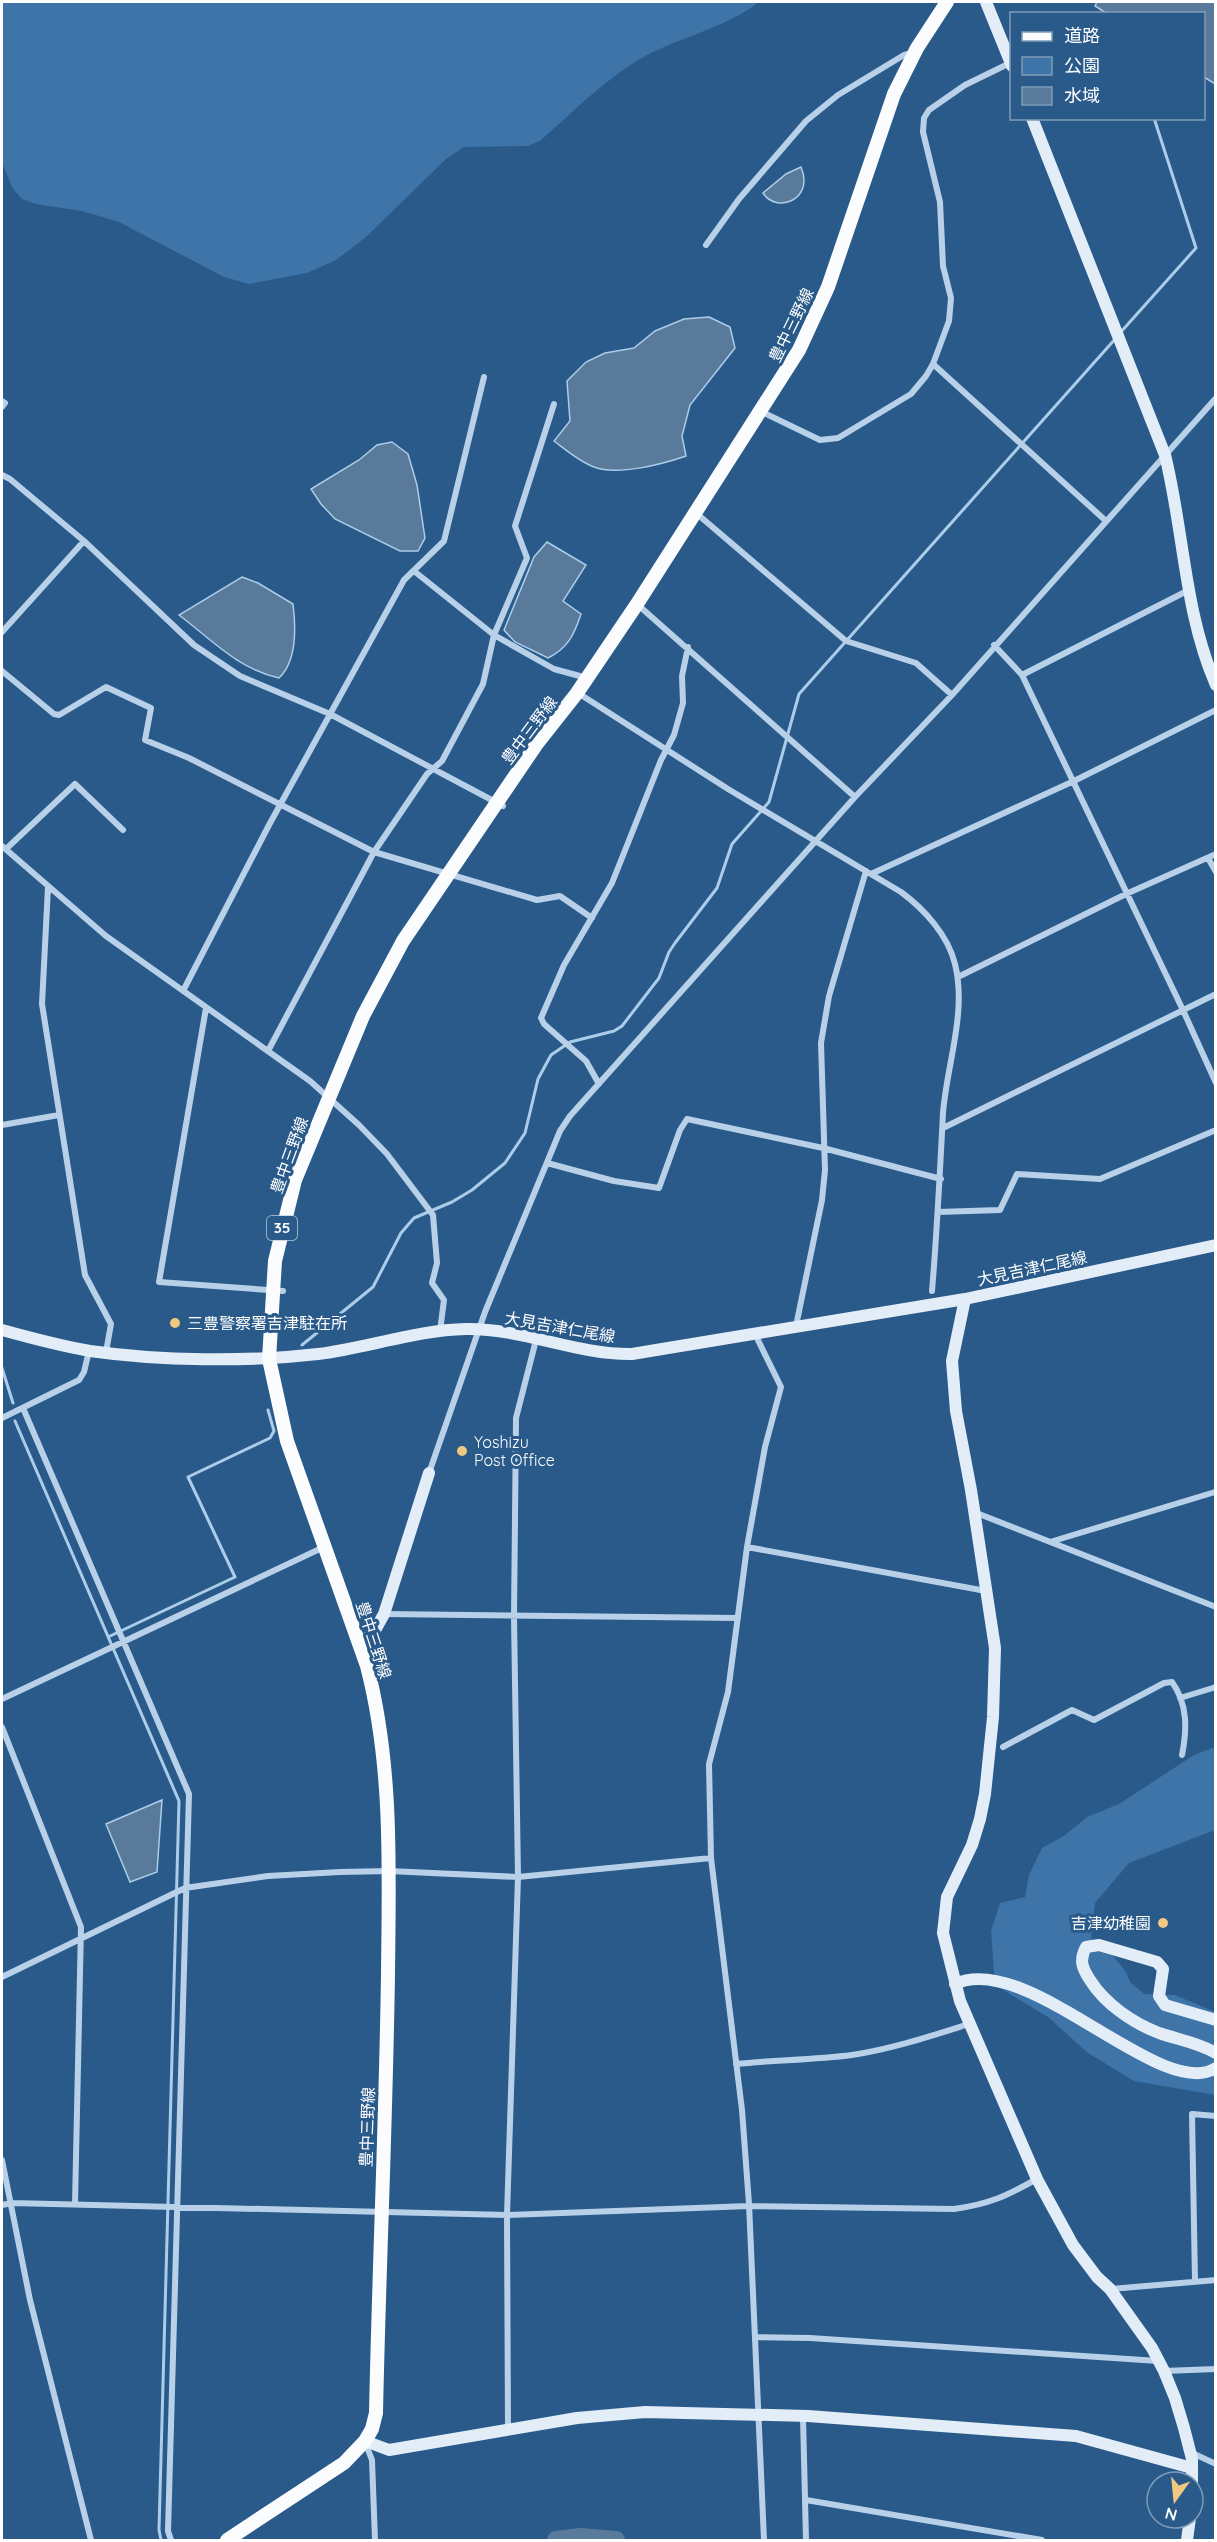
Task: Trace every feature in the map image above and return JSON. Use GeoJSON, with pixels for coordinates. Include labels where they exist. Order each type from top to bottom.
{"type":"FeatureCollection","features":[{"type":"Feature","properties":{"kind":"main road","name":"豊中三野線"},"geometry":{"type":"LineString","coordinates":[[227,2541],[344,2463],[365,2441],[372,2429],[376,2413],[380,2212],[387,2050],[389,1871],[382,1736],[377,1702],[360,1645],[287,1441],[269,1359],[278,1291],[275,1261],[290,1199],[303,1157],[329,1096],[379,983],[403,941],[448,874],[500,805],[536,745],[588,678],[638,604],[762,412],[799,350],[828,287],[894,93],[915,51],[946,2]]}},
{"type":"Feature","properties":{"kind":"street"},"geometry":{"type":"LineString","coordinates":[[986,2],[1010,62]]}},
{"type":"Feature","properties":{"kind":"street"},"geometry":{"type":"LineString","coordinates":[[706,245],[740,199],[806,121],[838,95],[904,55],[915,51]]}},
{"type":"Feature","properties":{"kind":"street"},"geometry":{"type":"LineString","coordinates":[[762,412],[820,440],[838,438],[911,394],[933,364],[949,321],[951,298],[944,266],[940,202],[923,132],[924,118],[929,110],[965,85],[1010,64]]}},
{"type":"Feature","properties":{"kind":"street"},"geometry":{"type":"LineString","coordinates":[[1033,120],[1165,454],[1203,656],[1215,685]]}},
{"type":"Feature","properties":{"kind":"street"},"geometry":{"type":"LineString","coordinates":[[933,364],[1106,521]]}},
{"type":"Feature","properties":{"kind":"street"},"geometry":{"type":"LineString","coordinates":[[183,991],[404,580],[444,541],[484,377]]}},
{"type":"Feature","properties":{"kind":"street"},"geometry":{"type":"LineString","coordinates":[[360,1645],[374,1632],[384,1614],[429,1473],[479,1330],[560,1131],[599,1084],[855,797],[952,695],[1215,398]]}},
{"type":"Feature","properties":{"kind":"street"},"geometry":{"type":"LineString","coordinates":[[2,401],[5,403],[2,407]]}},
{"type":"Feature","properties":{"kind":"street"},"geometry":{"type":"LineString","coordinates":[[268,1051],[374,852],[433,769],[442,761],[483,684],[494,635],[527,558],[515,526],[554,404]]}},
{"type":"Feature","properties":{"kind":"street"},"geometry":{"type":"LineString","coordinates":[[2,475],[10,479],[84,541],[194,645],[240,675],[331,715],[500,805]]}},
{"type":"Feature","properties":{"kind":"street"},"geometry":{"type":"LineString","coordinates":[[696,513],[846,641],[916,663],[952,695]]}},
{"type":"Feature","properties":{"kind":"street"},"geometry":{"type":"LineString","coordinates":[[2,632],[84,541]]}},
{"type":"Feature","properties":{"kind":"street"},"geometry":{"type":"LineString","coordinates":[[414,571],[494,635],[554,669],[588,678]]}},
{"type":"Feature","properties":{"kind":"street"},"geometry":{"type":"LineString","coordinates":[[1022,675],[1189,590]]}},
{"type":"Feature","properties":{"kind":"street"},"geometry":{"type":"LineString","coordinates":[[638,604],[855,797]]}},
{"type":"Feature","properties":{"kind":"street"},"geometry":{"type":"LineString","coordinates":[[994,645],[1022,675],[1182,1008],[1215,1083]]}},
{"type":"Feature","properties":{"kind":"street"},"geometry":{"type":"LineString","coordinates":[[599,1084],[586,1060],[544,1024],[541,1018],[564,965],[616,874],[674,735],[683,703],[681,676],[687,647]]}},
{"type":"Feature","properties":{"kind":"street"},"geometry":{"type":"LineString","coordinates":[[2,671],[54,714],[59,715],[106,687],[151,708],[145,740],[189,758],[374,852],[537,900],[560,896],[592,918]]}},
{"type":"Feature","properties":{"kind":"street"},"geometry":{"type":"LineString","coordinates":[[577,693],[666,751],[901,892],[921,908],[945,940],[954,961],[960,1000],[948,1073],[932,1291]]}},
{"type":"Feature","properties":{"kind":"street"},"geometry":{"type":"LineString","coordinates":[[796,1328],[822,1200],[825,1170],[821,1043],[829,996],[869,873],[1074,781],[1215,710]]}},
{"type":"Feature","properties":{"kind":"street"},"geometry":{"type":"LineString","coordinates":[[123,830],[75,784],[4,847],[106,936],[329,1096],[387,1154],[434,1215],[437,1263],[432,1283],[444,1300],[440,1331]]}},
{"type":"Feature","properties":{"kind":"street"},"geometry":{"type":"LineString","coordinates":[[958,977],[1126,894],[1215,854]]}},
{"type":"Feature","properties":{"kind":"street"},"geometry":{"type":"LineString","coordinates":[[1208,858],[1215,872]]}},
{"type":"Feature","properties":{"kind":"street"},"geometry":{"type":"LineString","coordinates":[[48,887],[42,1004],[85,1275],[111,1324],[106,1353]]}},
{"type":"Feature","properties":{"kind":"street"},"geometry":{"type":"LineString","coordinates":[[943,1128],[1182,1008],[1215,994]]}},
{"type":"Feature","properties":{"kind":"street"},"geometry":{"type":"LineString","coordinates":[[206,1008],[159,1282],[278,1291]]}},
{"type":"Feature","properties":{"kind":"street"},"geometry":{"type":"LineString","coordinates":[[2,1125],[59,1115]]}},
{"type":"Feature","properties":{"kind":"street"},"geometry":{"type":"LineString","coordinates":[[547,1163],[614,1181],[659,1188],[680,1130],[687,1119],[823,1148],[941,1179]]}},
{"type":"Feature","properties":{"kind":"street"},"geometry":{"type":"LineString","coordinates":[[938,1212],[1000,1210],[1017,1174],[1100,1179],[1215,1130]]}},
{"type":"Feature","properties":{"kind":"street","name":"大見吉津仁尾線"},"geometry":{"type":"LineString","coordinates":[[2,1330],[88,1351],[157,1356],[269,1359],[320,1353],[440,1331],[479,1330],[591,1352],[632,1354],[965,1299],[1215,1245]]}},
{"type":"Feature","properties":{"kind":"street"},"geometry":{"type":"LineString","coordinates":[[965,1299],[952,1361],[956,1411],[995,1648],[993,1717],[985,1794],[972,1845],[947,1897],[943,1933],[969,2024],[1036,2179],[1073,2245],[1096,2277],[1110,2289],[1162,2366],[1176,2398],[1192,2468]]}},
{"type":"Feature","properties":{"kind":"street"},"geometry":{"type":"LineString","coordinates":[[755,1334],[781,1388],[765,1447],[747,1547],[728,1692],[710,1764],[711,1858],[742,2110],[749,2206],[764,2541]]}},
{"type":"Feature","properties":{"kind":"street"},"geometry":{"type":"LineString","coordinates":[[508,2430],[507,2215],[518,1877],[514,1617],[516,1418],[536,1340]]}},
{"type":"Feature","properties":{"kind":"street"},"geometry":{"type":"LineString","coordinates":[[2,1418],[79,1380],[84,1372],[88,1351]]}},
{"type":"Feature","properties":{"kind":"street"},"geometry":{"type":"LineString","coordinates":[[23,1408],[189,1794],[168,2531],[171,2541]]}},
{"type":"Feature","properties":{"kind":"street"},"geometry":{"type":"LineString","coordinates":[[1050,1542],[1215,1492],[1215,1485]]}},
{"type":"Feature","properties":{"kind":"street"},"geometry":{"type":"LineString","coordinates":[[973,1512],[1215,1607]]}},
{"type":"Feature","properties":{"kind":"street"},"geometry":{"type":"LineString","coordinates":[[2,1699],[325,1546]]}},
{"type":"Feature","properties":{"kind":"street"},"geometry":{"type":"LineString","coordinates":[[747,1547],[987,1591]]}},
{"type":"Feature","properties":{"kind":"street"},"geometry":{"type":"LineString","coordinates":[[384,1614],[738,1618]]}},
{"type":"Feature","properties":{"kind":"street"},"geometry":{"type":"LineString","coordinates":[[1003,1747],[1072,1710],[1094,1720],[1164,1683],[1172,1682],[1180,1698],[1187,1729],[1182,1755]]}},
{"type":"Feature","properties":{"kind":"street"},"geometry":{"type":"LineString","coordinates":[[1180,1698],[1215,1688]]}},
{"type":"Feature","properties":{"kind":"street"},"geometry":{"type":"LineString","coordinates":[[2,1727],[81,1928],[75,2204]]}},
{"type":"Feature","properties":{"kind":"street"},"geometry":{"type":"LineString","coordinates":[[2,1977],[185,1888],[268,1876],[389,1871],[518,1877],[711,1858]]}},
{"type":"Feature","properties":{"kind":"street"},"geometry":{"type":"LineString","coordinates":[[1215,2020],[1165,2005],[1159,1996],[1163,1969],[1157,1962],[1099,1946],[1086,1947],[1081,1956],[1082,1968],[1096,1990],[1109,2003],[1143,2026],[1198,2043],[1215,2053]]}},
{"type":"Feature","properties":{"kind":"street"},"geometry":{"type":"LineString","coordinates":[[956,1984],[970,1979],[982,1979],[1016,1986],[1050,2002],[1119,2044],[1165,2064],[1180,2070],[1202,2073],[1215,2068]]}},
{"type":"Feature","properties":{"kind":"street"},"geometry":{"type":"LineString","coordinates":[[736,2064],[811,2060],[854,2054],[910,2043],[969,2024]]}},
{"type":"Feature","properties":{"kind":"street"},"geometry":{"type":"LineString","coordinates":[[1195,2281],[1192,2114],[1215,2116]]}},
{"type":"Feature","properties":{"kind":"street"},"geometry":{"type":"LineString","coordinates":[[2,2160],[30,2300],[91,2541]]}},
{"type":"Feature","properties":{"kind":"street"},"geometry":{"type":"LineString","coordinates":[[2,2205],[12,2203],[75,2204],[507,2215],[749,2206],[954,2209],[980,2206],[999,2200],[1036,2179]]}},
{"type":"Feature","properties":{"kind":"street"},"geometry":{"type":"LineString","coordinates":[[1110,2289],[1215,2280]]}},
{"type":"Feature","properties":{"kind":"street"},"geometry":{"type":"LineString","coordinates":[[755,2337],[810,2338],[1215,2369]]}},
{"type":"Feature","properties":{"kind":"street"},"geometry":{"type":"LineString","coordinates":[[365,2441],[389,2450],[615,2414],[645,2412],[757,2415],[1076,2436],[1192,2468]]}},
{"type":"Feature","properties":{"kind":"street"},"geometry":{"type":"LineString","coordinates":[[803,2417],[806,2541]]}},
{"type":"Feature","properties":{"kind":"street"},"geometry":{"type":"LineString","coordinates":[[365,2441],[372,2460],[375,2541]]}},
{"type":"Feature","properties":{"kind":"street"},"geometry":{"type":"LineString","coordinates":[[1187,2450],[1215,2464]]}},
{"type":"Feature","properties":{"kind":"street"},"geometry":{"type":"LineString","coordinates":[[806,2500],[1042,2541]]}},
{"type":"Feature","properties":{"kind":"green space"},"geometry":{"type":"Polygon","coordinates":[[[2,2],[759,2],[731,19],[640,59],[601,87],[540,141],[528,146],[464,147],[446,159],[366,237],[336,260],[307,273],[249,284],[224,277],[119,222],[82,211],[36,204],[22,199],[13,189],[2,163],[2,2]]]}},
{"type":"Feature","properties":{"kind":"green space"},"geometry":{"type":"Polygon","coordinates":[[[1215,1747],[1215,1830],[1129,1863],[1095,1903],[1091,1938],[1114,1957],[1126,1972],[1130,1982],[1144,1994],[1175,1995],[1215,2012],[1215,2095],[1134,2081],[1088,2053],[1048,2017],[995,1985],[991,1931],[1000,1903],[1025,1897],[1029,1875],[1042,1848],[1064,1836],[1087,1817],[1119,1804],[1194,1755],[1215,1747]]]}},
{"type":"Feature","properties":{"kind":"water"},"geometry":{"type":"Polygon","coordinates":[[[1097,2],[1215,2],[1215,84],[1205,78],[1205,12],[1104,12],[1095,6],[1097,2]]]}},
{"type":"Feature","properties":{"kind":"water"},"geometry":{"type":"Polygon","coordinates":[[[801,167],[804,178],[803,188],[792,200],[784,203],[776,202],[763,193],[786,174],[801,167]]]}},
{"type":"Feature","properties":{"kind":"water"},"geometry":{"type":"Polygon","coordinates":[[[709,317],[730,327],[735,348],[690,405],[682,436],[686,456],[628,470],[604,469],[584,462],[554,441],[570,421],[567,381],[586,362],[605,353],[634,348],[655,331],[684,319],[709,317]]]}},
{"type":"Feature","properties":{"kind":"water"},"geometry":{"type":"Polygon","coordinates":[[[392,442],[408,454],[417,485],[425,538],[418,551],[400,551],[335,519],[311,489],[359,460],[377,445],[392,442]]]}},
{"type":"Feature","properties":{"kind":"water"},"geometry":{"type":"Polygon","coordinates":[[[547,542],[586,565],[563,601],[581,614],[576,628],[561,650],[548,658],[515,642],[504,630],[534,557],[547,542]]]}},
{"type":"Feature","properties":{"kind":"water"},"geometry":{"type":"Polygon","coordinates":[[[242,577],[258,583],[293,604],[294,644],[289,663],[279,678],[264,674],[238,660],[179,615],[242,577]]]}},
{"type":"Feature","properties":{"kind":"water"},"geometry":{"type":"Polygon","coordinates":[[[162,1800],[157,1872],[130,1882],[106,1824],[162,1800]]]}},
{"type":"Feature","properties":{"kind":"waterway"},"geometry":{"type":"LineString","coordinates":[[1120,333],[1196,248],[1155,120]]}},
{"type":"Feature","properties":{"kind":"waterway"},"geometry":{"type":"LineString","coordinates":[[302,1345],[373,1287],[401,1233],[414,1218],[452,1202],[472,1190],[505,1163],[525,1133],[538,1079],[551,1055],[570,1042],[614,1031],[622,1026],[659,978],[675,943],[717,888],[732,844],[769,802],[799,694],[1116,338]]}},
{"type":"Feature","properties":{"kind":"waterway"},"geometry":{"type":"LineString","coordinates":[[2,1368],[13,1403]]}},
{"type":"Feature","properties":{"kind":"waterway"},"geometry":{"type":"LineString","coordinates":[[108,1637],[235,1577],[188,1477],[270,1438],[274,1431],[268,1410]]}},
{"type":"Feature","properties":{"kind":"waterway"},"geometry":{"type":"LineString","coordinates":[[15,1421],[179,1801],[159,2530],[161,2540]]}},
{"type":"Feature","properties":{"kind":"waterway"},"geometry":{"type":"LineString","coordinates":[[556,2540],[580,2537],[616,2540]]}},
{"type":"Feature","properties":{"kind":"place","name":"三豊警察署吉津駐在所"},"geometry":{"type":"Point","coordinates":[175,1323]}},
{"type":"Feature","properties":{"kind":"place","name":"Yoshizu Post Office"},"geometry":{"type":"Point","coordinates":[462,1451]}},
{"type":"Feature","properties":{"kind":"place","name":"吉津幼稚園"},"geometry":{"type":"Point","coordinates":[1163,1923]}}]}
